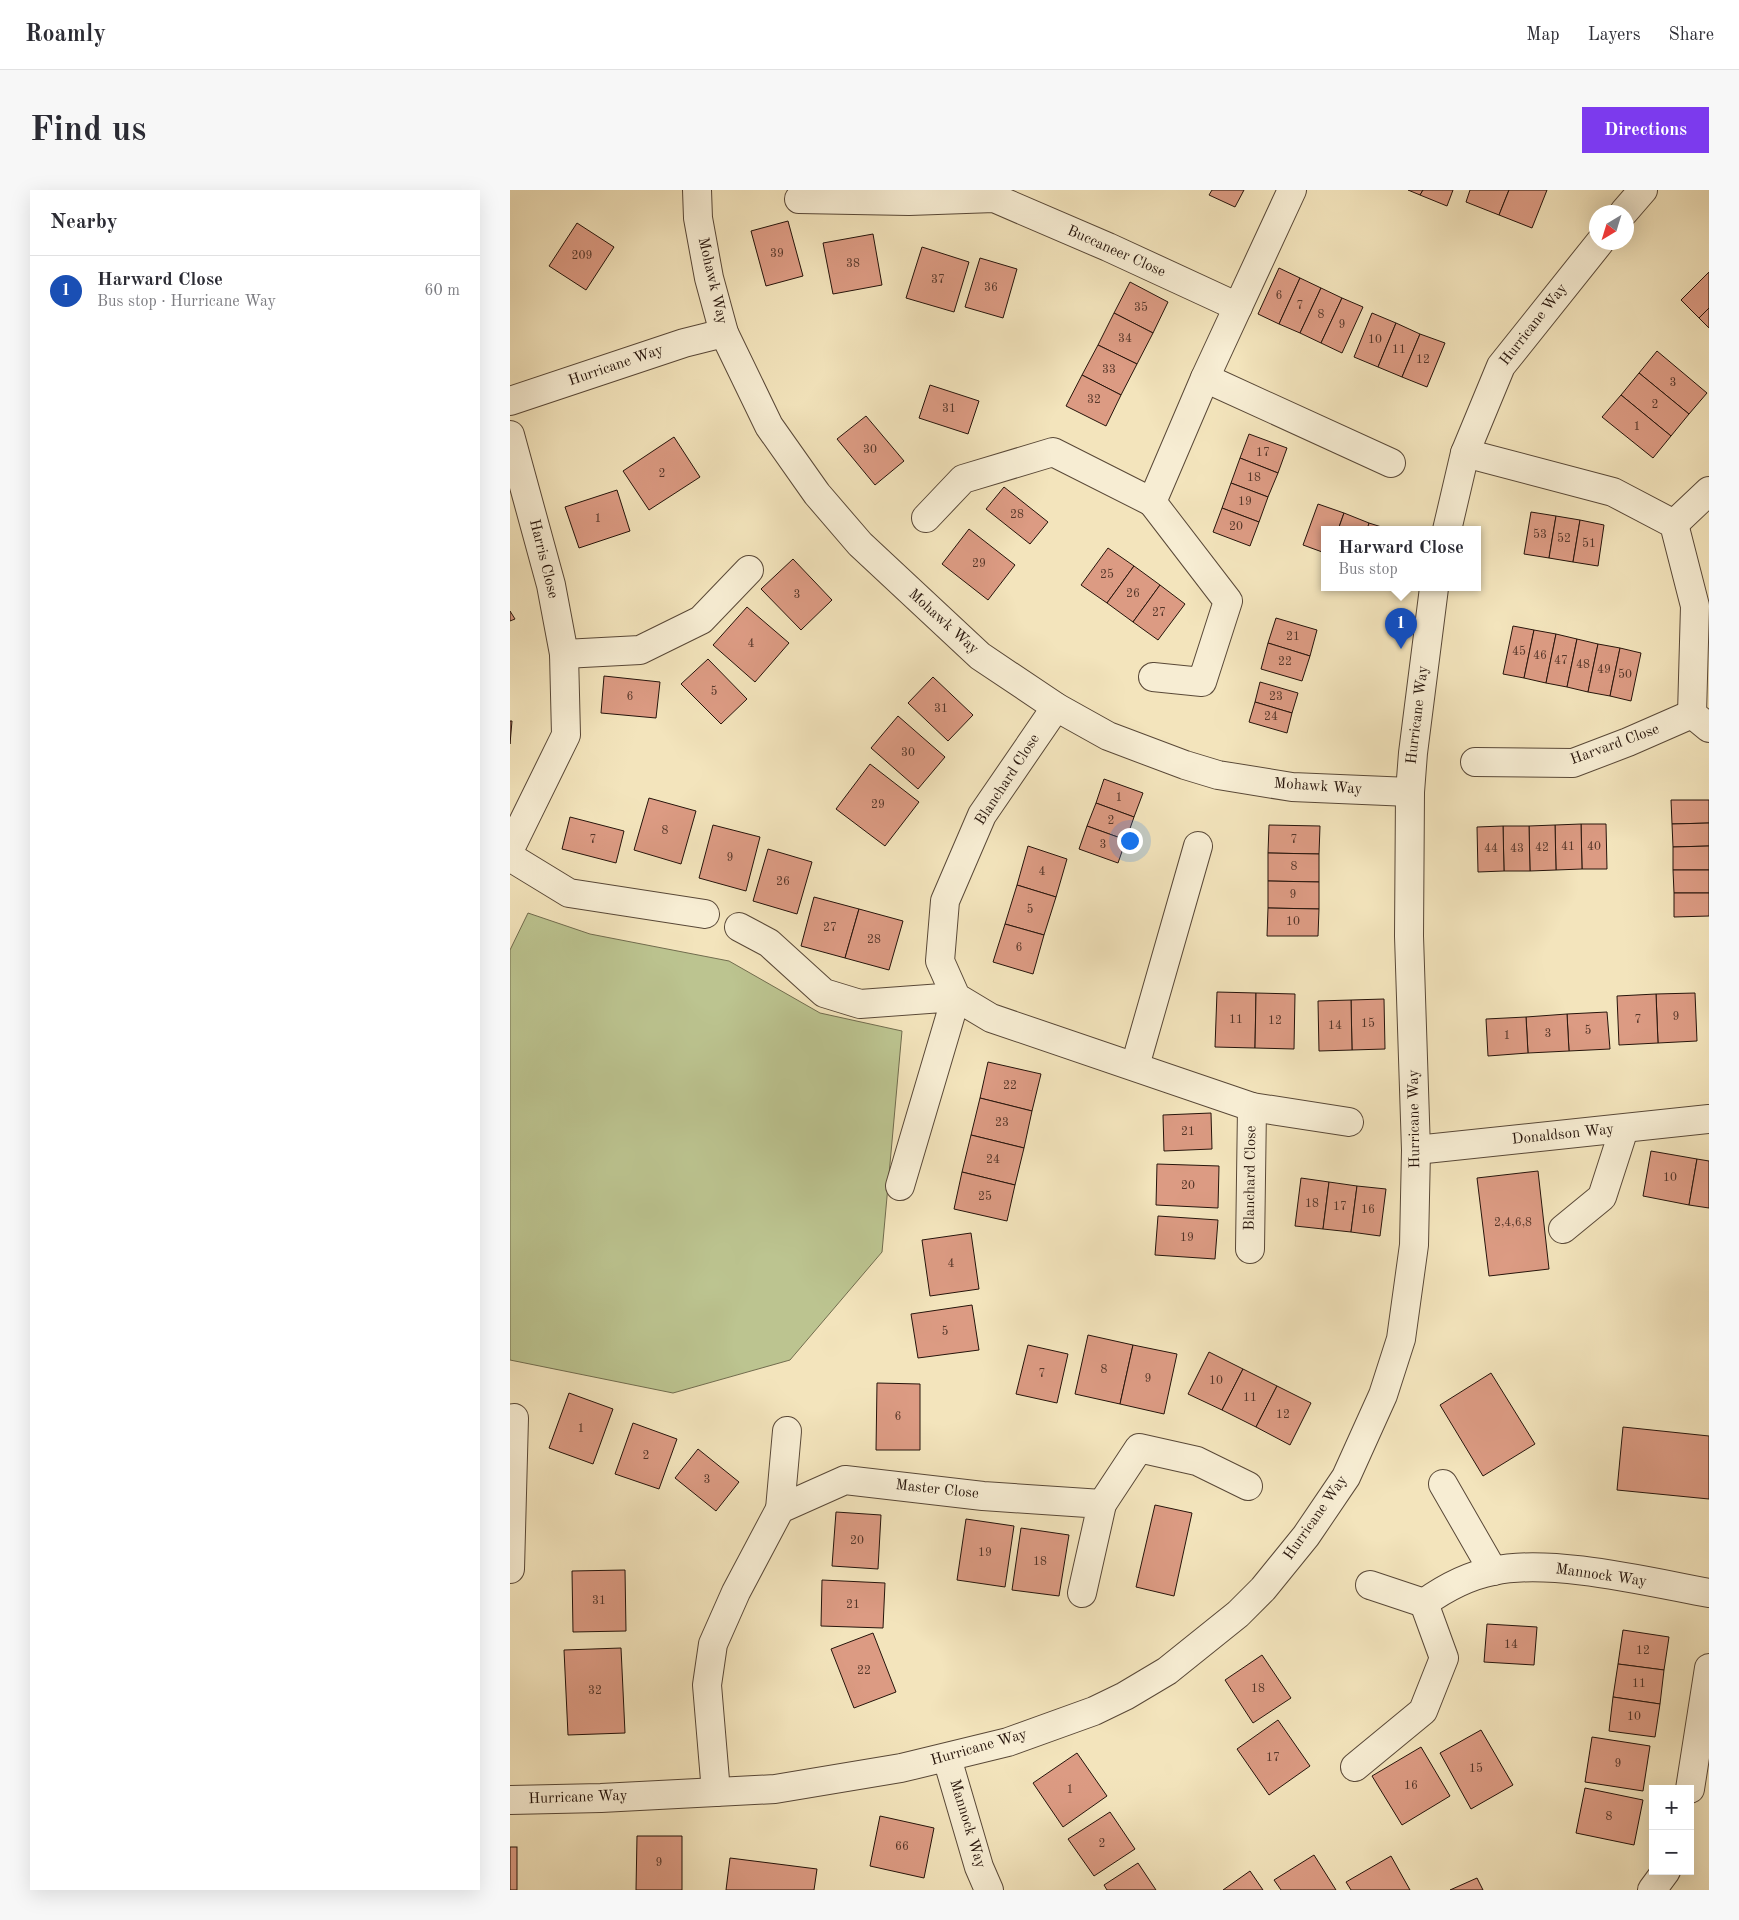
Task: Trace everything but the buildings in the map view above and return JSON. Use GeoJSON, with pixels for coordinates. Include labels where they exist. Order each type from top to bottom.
{"type":"FeatureCollection","features":[{"type":"Feature","properties":{"kind":"street","name":"Mohawk Way"},"geometry":{"type":"LineString","coordinates":[[697,190],[698,218],[709,278],[724,333],[769,426],[817,494],[860,544],[980,656],[1056,707],[1108,736],[1142,750],[1218,775],[1292,787],[1410,792]]}},
{"type":"Feature","properties":{"kind":"street"},"geometry":{"type":"LineString","coordinates":[[1152,502],[1205,378],[1292,190]]}},
{"type":"Feature","properties":{"kind":"street","name":"Buccaneer Close"},"geometry":{"type":"LineString","coordinates":[[799,199],[909,201],[994,194],[1238,307]]}},
{"type":"Feature","properties":{"kind":"street","name":"Hurricane Way"},"geometry":{"type":"LineString","coordinates":[[1448,526],[1465,453],[1501,366],[1594,250]]}},
{"type":"Feature","properties":{"kind":"street","name":"Hurricane Way"},"geometry":{"type":"LineString","coordinates":[[510,401],[684,343],[724,333]]}},
{"type":"Feature","properties":{"kind":"street"},"geometry":{"type":"LineString","coordinates":[[1205,378],[1391,463]]}},
{"type":"Feature","properties":{"kind":"street","name":"Harris Close"},"geometry":{"type":"LineString","coordinates":[[510,435],[551,585],[564,654],[566,734],[510,848]]}},
{"type":"Feature","properties":{"kind":"street"},"geometry":{"type":"LineString","coordinates":[[926,518],[963,479],[1053,452],[1152,502],[1228,602],[1202,682],[1153,677]]}},
{"type":"Feature","properties":{"kind":"street"},"geometry":{"type":"LineString","coordinates":[[1465,453],[1613,492],[1674,524],[1709,492]]}},
{"type":"Feature","properties":{"kind":"street","name":"Harvard Close"},"geometry":{"type":"LineString","coordinates":[[1475,762],[1573,763],[1628,742],[1700,721],[1695,606],[1674,524]]}},
{"type":"Feature","properties":{"kind":"street"},"geometry":{"type":"LineString","coordinates":[[564,654],[640,650],[701,620],[749,570]]}},
{"type":"Feature","properties":{"kind":"street","name":"Hurricane Way"},"geometry":{"type":"LineString","coordinates":[[510,1800],[775,1790],[947,1758],[1008,1742],[1094,1711],[1125,1696],[1167,1671],[1238,1614],[1263,1589],[1306,1536],[1346,1477],[1383,1395],[1401,1339],[1414,1245],[1416,1150],[1409,936],[1410,792],[1413,753],[1434,591]]}},
{"type":"Feature","properties":{"kind":"street","name":"Blanchard Close"},"geometry":{"type":"LineString","coordinates":[[1056,707],[982,816],[945,901],[940,961],[956,997],[990,1018],[1252,1107],[1349,1122]]}},
{"type":"Feature","properties":{"kind":"street"},"geometry":{"type":"LineString","coordinates":[[1135,1066],[1198,846]]}},
{"type":"Feature","properties":{"kind":"street"},"geometry":{"type":"LineString","coordinates":[[510,858],[569,893],[705,914]]}},
{"type":"Feature","properties":{"kind":"street"},"geometry":{"type":"LineString","coordinates":[[739,927],[769,943],[824,993],[860,1004],[956,997],[900,1186]]}},
{"type":"Feature","properties":{"kind":"street","name":"Blanchard Close"},"geometry":{"type":"LineString","coordinates":[[1250,1249],[1252,1107]]}},
{"type":"Feature","properties":{"kind":"street","name":"Donaldson Way"},"geometry":{"type":"LineString","coordinates":[[1416,1150],[1624,1129],[1709,1118]]}},
{"type":"Feature","properties":{"kind":"street"},"geometry":{"type":"LineString","coordinates":[[1563,1229],[1602,1197],[1624,1129]]}},
{"type":"Feature","properties":{"kind":"street"},"geometry":{"type":"LineString","coordinates":[[510,1568],[514,1418]]}},
{"type":"Feature","properties":{"kind":"street"},"geometry":{"type":"LineString","coordinates":[[716,1792],[707,1685],[713,1644],[736,1592],[780,1509],[787,1431]]}},
{"type":"Feature","properties":{"kind":"street"},"geometry":{"type":"LineString","coordinates":[[1082,1593],[1102,1504],[1139,1448],[1196,1461],[1248,1486]]}},
{"type":"Feature","properties":{"kind":"street","name":"Master Close"},"geometry":{"type":"LineString","coordinates":[[780,1509],[845,1480],[983,1496],[1102,1504]]}},
{"type":"Feature","properties":{"kind":"street"},"geometry":{"type":"LineString","coordinates":[[1443,1484],[1493,1571]]}},
{"type":"Feature","properties":{"kind":"street","name":"Mannock Way"},"geometry":{"type":"LineString","coordinates":[[1424,1603],[1444,1589],[1468,1578],[1493,1571],[1514,1568],[1567,1570],[1709,1593]]}},
{"type":"Feature","properties":{"kind":"street"},"geometry":{"type":"LineString","coordinates":[[1354,1768],[1423,1711],[1444,1658],[1424,1603],[1370,1584]]}},
{"type":"Feature","properties":{"kind":"street"},"geometry":{"type":"LineString","coordinates":[[1691,1785],[1709,1668]]}},
{"type":"Feature","properties":{"kind":"street","name":"Mannock Way"},"geometry":{"type":"LineString","coordinates":[[947,1758],[979,1867],[989,1890]]}},
{"type":"Feature","properties":{"kind":"street"},"geometry":{"type":"LineString","coordinates":[[1652,1890],[1663,1875]]}},
{"type":"Feature","properties":{"kind":"green space"},"geometry":{"type":"Polygon","coordinates":[[[528,913],[590,934],[729,961],[820,1013],[902,1031],[882,1252],[790,1360],[673,1393],[510,1360],[510,950],[528,913]]]}},
{"type":"Feature","properties":{"kind":"place","name":"Harward Close"},"geometry":{"type":"Point","coordinates":[1401,649]}}]}
